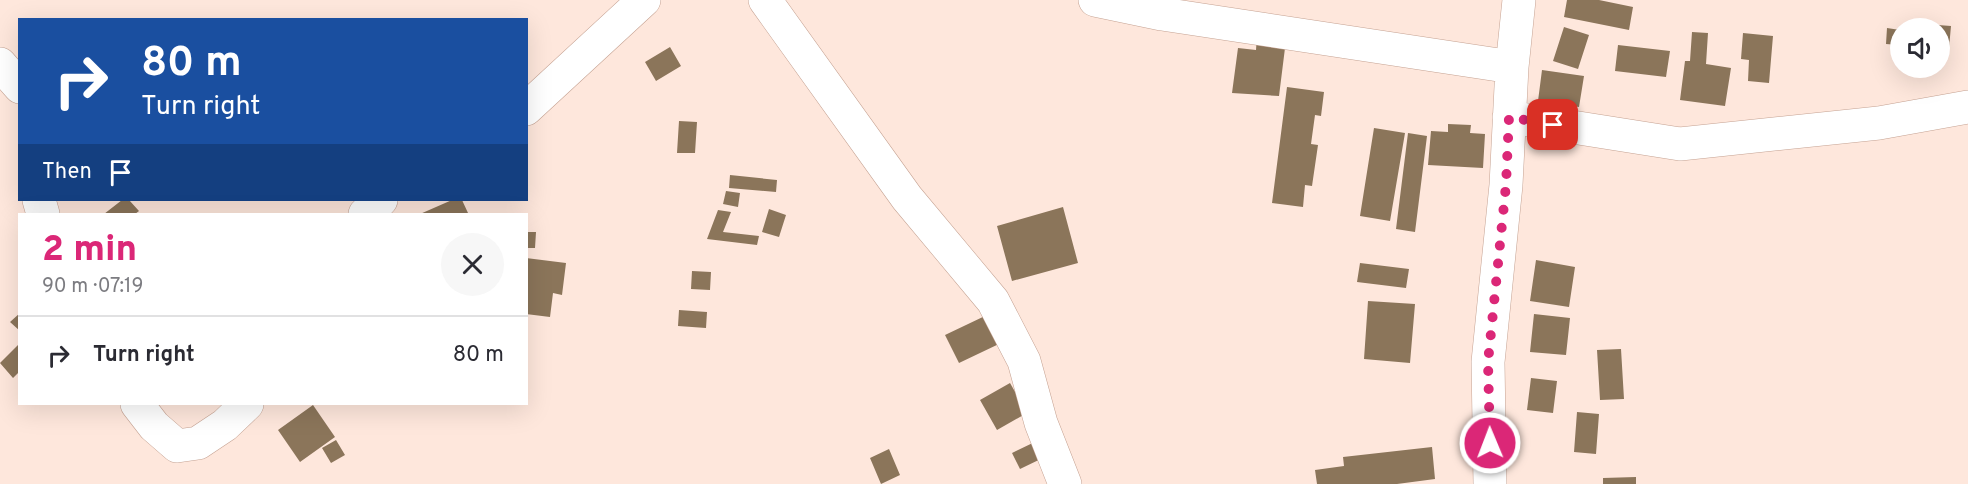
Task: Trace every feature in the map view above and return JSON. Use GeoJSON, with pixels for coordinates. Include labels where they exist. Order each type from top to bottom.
{"type":"FeatureCollection","features":[{"type":"Feature","properties":{"kind":"street"},"geometry":{"type":"LineString","coordinates":[[528,107],[644,0]]}},
{"type":"Feature","properties":{"kind":"street"},"geometry":{"type":"LineString","coordinates":[[765,0],[907,198],[993,301],[1024,361],[1041,423],[1065,484]]}},
{"type":"Feature","properties":{"kind":"street"},"geometry":{"type":"LineString","coordinates":[[1095,0],[1162,14],[1512,67]]}},
{"type":"Feature","properties":{"kind":"street"},"geometry":{"type":"LineString","coordinates":[[1490,484],[1488,362],[1506,185],[1512,67],[1519,0]]}},
{"type":"Feature","properties":{"kind":"street"},"geometry":{"type":"LineString","coordinates":[[0,64],[18,85]]}},
{"type":"Feature","properties":{"kind":"street"},"geometry":{"type":"LineString","coordinates":[[1509,117],[1680,144],[1879,123],[1968,107]]}},
{"type":"Feature","properties":{"kind":"street"},"geometry":{"type":"LineString","coordinates":[[366,213],[380,201]]}},
{"type":"Feature","properties":{"kind":"street"},"geometry":{"type":"LineString","coordinates":[[138,405],[154,426],[177,446],[198,443],[225,425],[246,405]]}},
{"type":"Feature","properties":{"kind":"building"},"geometry":{"type":"Polygon","coordinates":[[[1567,0],[1599,0],[1633,7],[1629,30],[1564,17],[1567,0]]]}},
{"type":"Feature","properties":{"kind":"building"},"geometry":{"type":"Polygon","coordinates":[[[1564,27],[1589,35],[1578,69],[1553,61],[1564,27]]]}},
{"type":"Feature","properties":{"kind":"building"},"geometry":{"type":"Polygon","coordinates":[[[1887,28],[1890,28],[1890,44],[1886,44],[1887,28]]]}},
{"type":"Feature","properties":{"kind":"building"},"geometry":{"type":"Polygon","coordinates":[[[1692,32],[1708,33],[1706,64],[1731,68],[1725,106],[1680,100],[1685,61],[1690,61],[1692,32]]]}},
{"type":"Feature","properties":{"kind":"building"},"geometry":{"type":"Polygon","coordinates":[[[1743,33],[1773,36],[1769,83],[1748,81],[1749,60],[1741,59],[1743,33]]]}},
{"type":"Feature","properties":{"kind":"building"},"geometry":{"type":"Polygon","coordinates":[[[1257,35],[1286,40],[1279,96],[1232,93],[1238,48],[1256,50],[1257,35]]]}},
{"type":"Feature","properties":{"kind":"building"},"geometry":{"type":"Polygon","coordinates":[[[1618,45],[1670,51],[1666,77],[1615,71],[1618,45]]]}},
{"type":"Feature","properties":{"kind":"building"},"geometry":{"type":"Polygon","coordinates":[[[670,47],[681,66],[656,81],[645,62],[670,47]]]}},
{"type":"Feature","properties":{"kind":"building"},"geometry":{"type":"Polygon","coordinates":[[[1542,70],[1584,76],[1579,107],[1538,101],[1542,70]]]}},
{"type":"Feature","properties":{"kind":"building"},"geometry":{"type":"Polygon","coordinates":[[[1287,87],[1324,92],[1321,116],[1315,115],[1311,144],[1318,145],[1312,186],[1305,185],[1303,207],[1272,203],[1287,87]]]}},
{"type":"Feature","properties":{"kind":"building"},"geometry":{"type":"Polygon","coordinates":[[[679,121],[697,122],[695,153],[677,153],[679,121]]]}},
{"type":"Feature","properties":{"kind":"building"},"geometry":{"type":"Polygon","coordinates":[[[1448,124],[1471,125],[1470,133],[1485,134],[1483,168],[1428,165],[1431,131],[1448,132],[1448,124]]]}},
{"type":"Feature","properties":{"kind":"building"},"geometry":{"type":"Polygon","coordinates":[[[1374,128],[1405,133],[1390,221],[1360,216],[1374,128]]]}},
{"type":"Feature","properties":{"kind":"building"},"geometry":{"type":"Polygon","coordinates":[[[1408,133],[1427,136],[1415,232],[1396,229],[1408,133]]]}},
{"type":"Feature","properties":{"kind":"building"},"geometry":{"type":"Polygon","coordinates":[[[730,175],[777,180],[776,192],[729,188],[730,175]]]}},
{"type":"Feature","properties":{"kind":"building"},"geometry":{"type":"Polygon","coordinates":[[[726,191],[740,193],[738,207],[723,204],[726,191]]]}},
{"type":"Feature","properties":{"kind":"building"},"geometry":{"type":"Polygon","coordinates":[[[121,201],[130,201],[139,211],[136,213],[105,213],[121,201]]]}},
{"type":"Feature","properties":{"kind":"building"},"geometry":{"type":"Polygon","coordinates":[[[450,201],[462,201],[468,213],[422,213],[450,201]]]}},
{"type":"Feature","properties":{"kind":"building"},"geometry":{"type":"Polygon","coordinates":[[[1063,207],[1078,263],[1012,281],[997,226],[1063,207]]]}},
{"type":"Feature","properties":{"kind":"building"},"geometry":{"type":"Polygon","coordinates":[[[769,209],[786,215],[779,237],[762,232],[769,209]]]}},
{"type":"Feature","properties":{"kind":"building"},"geometry":{"type":"Polygon","coordinates":[[[718,210],[731,212],[723,232],[759,236],[757,245],[707,239],[718,210]]]}},
{"type":"Feature","properties":{"kind":"building"},"geometry":{"type":"Polygon","coordinates":[[[528,232],[536,232],[535,248],[528,248],[528,232]]]}},
{"type":"Feature","properties":{"kind":"building"},"geometry":{"type":"Polygon","coordinates":[[[528,258],[566,263],[562,295],[553,293],[550,317],[528,314],[528,258]]]}},
{"type":"Feature","properties":{"kind":"building"},"geometry":{"type":"Polygon","coordinates":[[[1536,260],[1575,267],[1569,307],[1530,301],[1536,260]]]}},
{"type":"Feature","properties":{"kind":"building"},"geometry":{"type":"Polygon","coordinates":[[[1360,263],[1409,269],[1406,288],[1357,282],[1360,263]]]}},
{"type":"Feature","properties":{"kind":"building"},"geometry":{"type":"Polygon","coordinates":[[[692,271],[711,272],[710,290],[691,289],[692,271]]]}},
{"type":"Feature","properties":{"kind":"building"},"geometry":{"type":"Polygon","coordinates":[[[1368,301],[1415,304],[1410,363],[1364,359],[1368,301]]]}},
{"type":"Feature","properties":{"kind":"building"},"geometry":{"type":"Polygon","coordinates":[[[679,310],[707,312],[706,328],[678,326],[679,310]]]}},
{"type":"Feature","properties":{"kind":"building"},"geometry":{"type":"Polygon","coordinates":[[[1534,314],[1570,318],[1566,355],[1530,352],[1534,314]]]}},
{"type":"Feature","properties":{"kind":"building"},"geometry":{"type":"Polygon","coordinates":[[[18,315],[18,329],[10,322],[18,315]]]}},
{"type":"Feature","properties":{"kind":"building"},"geometry":{"type":"Polygon","coordinates":[[[987,315],[1001,343],[959,363],[945,335],[987,315]]]}},
{"type":"Feature","properties":{"kind":"building"},"geometry":{"type":"Polygon","coordinates":[[[18,345],[18,373],[13,378],[0,363],[18,345]]]}},
{"type":"Feature","properties":{"kind":"building"},"geometry":{"type":"Polygon","coordinates":[[[1621,349],[1624,399],[1600,400],[1597,350],[1621,349]]]}},
{"type":"Feature","properties":{"kind":"building"},"geometry":{"type":"Polygon","coordinates":[[[1531,378],[1557,381],[1553,413],[1527,410],[1531,378]]]}},
{"type":"Feature","properties":{"kind":"building"},"geometry":{"type":"Polygon","coordinates":[[[1010,383],[1027,413],[997,430],[980,400],[1010,383]]]}},
{"type":"Feature","properties":{"kind":"building"},"geometry":{"type":"Polygon","coordinates":[[[313,405],[335,437],[300,462],[278,430],[313,405]]]}},
{"type":"Feature","properties":{"kind":"building"},"geometry":{"type":"Polygon","coordinates":[[[1577,412],[1599,414],[1596,454],[1574,452],[1577,412]]]}},
{"type":"Feature","properties":{"kind":"building"},"geometry":{"type":"Polygon","coordinates":[[[1041,439],[1049,455],[1020,469],[1012,453],[1041,439]]]}},
{"type":"Feature","properties":{"kind":"building"},"geometry":{"type":"Polygon","coordinates":[[[336,440],[345,455],[331,463],[322,448],[336,440]]]}},
{"type":"Feature","properties":{"kind":"building"},"geometry":{"type":"Polygon","coordinates":[[[1432,447],[1435,479],[1397,484],[1317,484],[1315,470],[1344,466],[1343,457],[1432,447]]]}},
{"type":"Feature","properties":{"kind":"building"},"geometry":{"type":"Polygon","coordinates":[[[889,449],[900,475],[881,484],[870,458],[889,449]]]}},
{"type":"Feature","properties":{"kind":"building"},"geometry":{"type":"Polygon","coordinates":[[[1636,477],[1636,484],[1603,484],[1603,478],[1636,477]]]}},
{"type":"Feature","properties":{"kind":"route"},"geometry":{"type":"LineString","coordinates":[[1490,443],[1488,362],[1506,185],[1509,117],[1553,125]]}}]}
